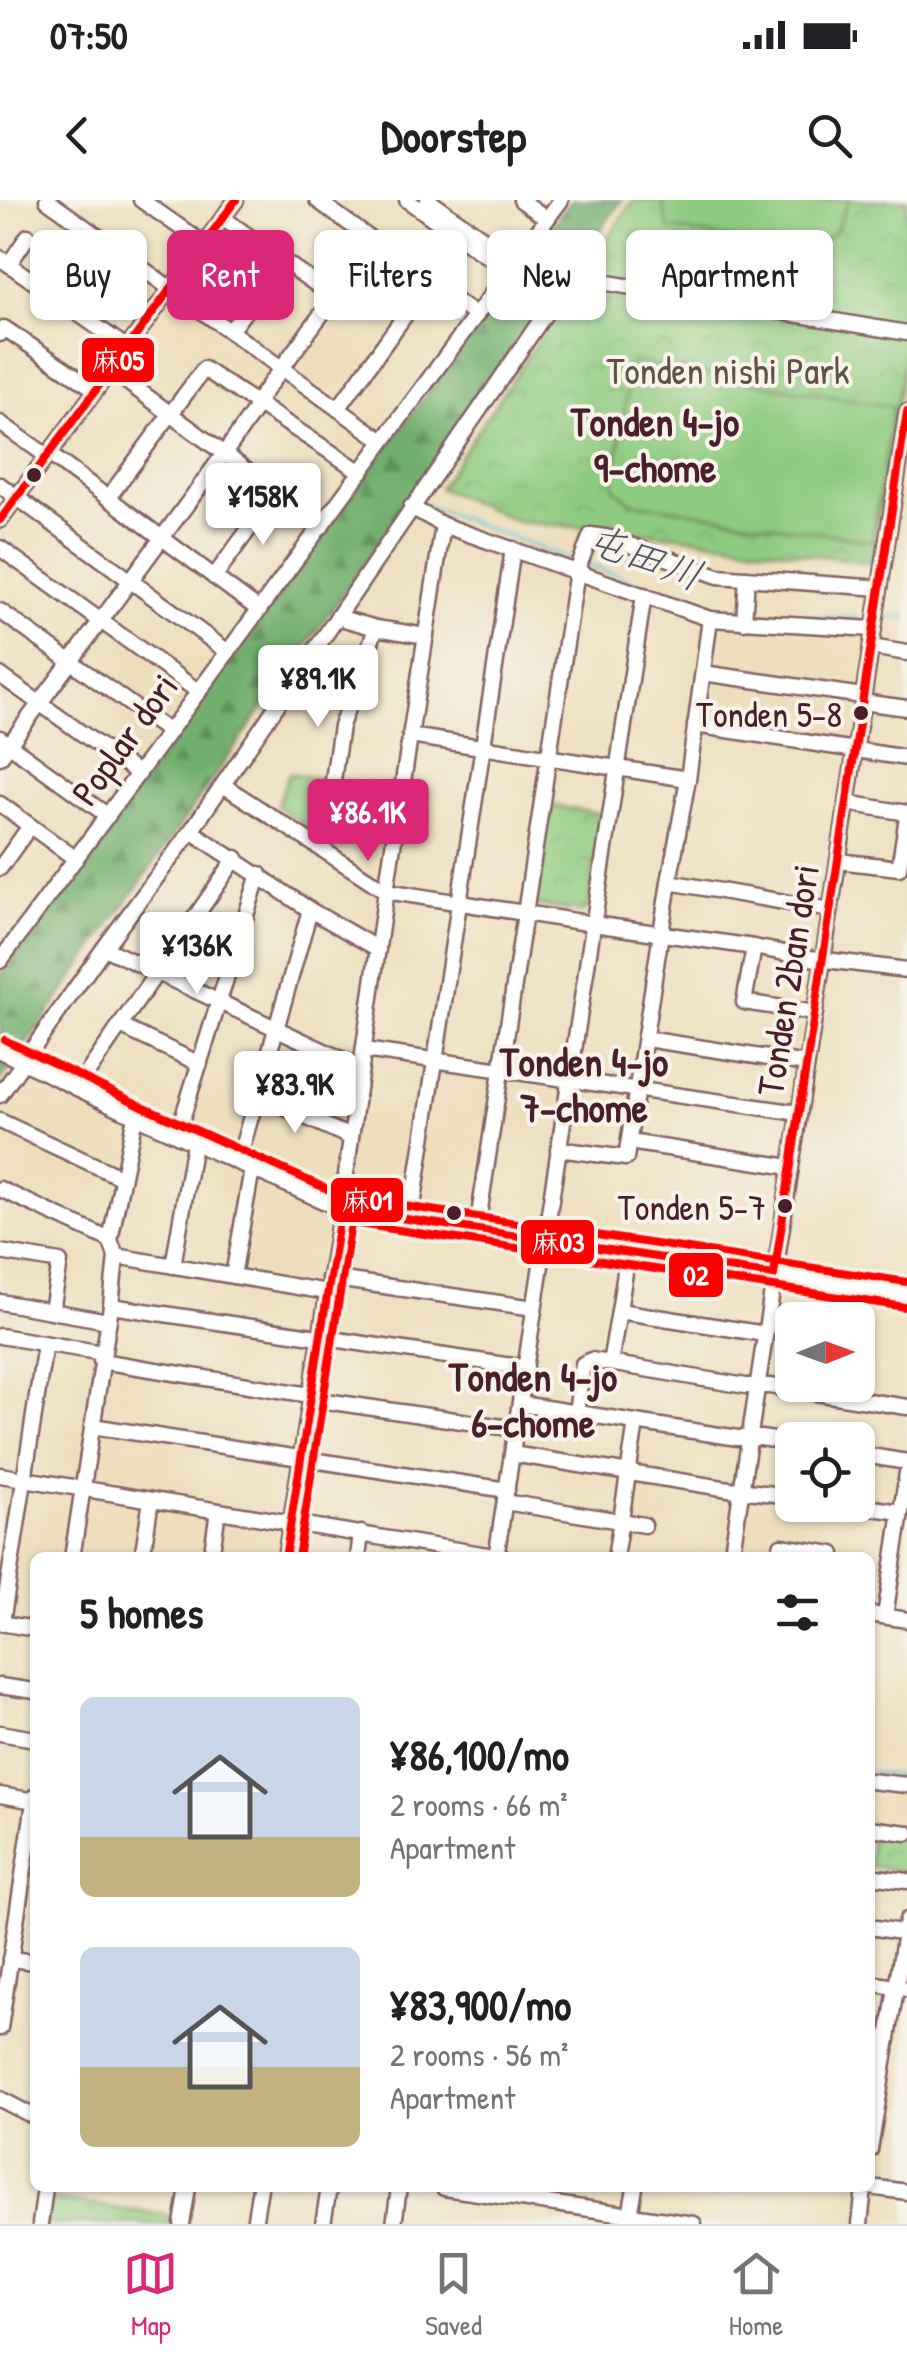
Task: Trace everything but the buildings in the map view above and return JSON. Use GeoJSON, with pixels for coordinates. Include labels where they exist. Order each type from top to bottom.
{"type":"FeatureCollection","features":[{"type":"Feature","properties":{"kind":"street"},"geometry":{"type":"LineString","coordinates":[[141,200],[184,230]]}},
{"type":"Feature","properties":{"kind":"street"},"geometry":{"type":"LineString","coordinates":[[316,200],[358,230]]}},
{"type":"Feature","properties":{"kind":"street"},"geometry":{"type":"LineString","coordinates":[[407,200],[487,256]]}},
{"type":"Feature","properties":{"kind":"street"},"geometry":{"type":"LineString","coordinates":[[428,200],[487,241]]}},
{"type":"Feature","properties":{"kind":"street"},"geometry":{"type":"LineString","coordinates":[[521,200],[547,219]]}},
{"type":"Feature","properties":{"kind":"street","name":"Poplar dori"},"geometry":{"type":"LineString","coordinates":[[539,230],[560,200]]}},
{"type":"Feature","properties":{"kind":"street"},"geometry":{"type":"LineString","coordinates":[[50,201],[167,285]]}},
{"type":"Feature","properties":{"kind":"street"},"geometry":{"type":"LineString","coordinates":[[213,230],[229,206],[253,230]]}},
{"type":"Feature","properties":{"kind":"street"},"geometry":{"type":"LineString","coordinates":[[28,236],[4,261],[127,348]]}},
{"type":"Feature","properties":{"kind":"street"},"geometry":{"type":"LineString","coordinates":[[606,282],[907,332]]}},
{"type":"Feature","properties":{"kind":"street"},"geometry":{"type":"LineString","coordinates":[[0,520],[167,293]]}},
{"type":"Feature","properties":{"kind":"street","name":"Poplar dori"},"geometry":{"type":"LineString","coordinates":[[0,961],[487,301]]}},
{"type":"Feature","properties":{"kind":"street"},"geometry":{"type":"LineString","coordinates":[[467,310],[476,316]]}},
{"type":"Feature","properties":{"kind":"street"},"geometry":{"type":"LineString","coordinates":[[214,320],[383,441]]}},
{"type":"Feature","properties":{"kind":"street"},"geometry":{"type":"LineString","coordinates":[[230,332],[239,320]]}},
{"type":"Feature","properties":{"kind":"street"},"geometry":{"type":"LineString","coordinates":[[108,816],[3,746],[40,703],[224,454],[317,320]]}},
{"type":"Feature","properties":{"kind":"street"},"geometry":{"type":"LineString","coordinates":[[338,408],[401,320]]}},
{"type":"Feature","properties":{"kind":"street"},"geometry":{"type":"LineString","coordinates":[[0,1095],[191,830],[540,320]]}},
{"type":"Feature","properties":{"kind":"street"},"geometry":{"type":"LineString","coordinates":[[0,334],[4,328],[96,390]]}},
{"type":"Feature","properties":{"kind":"street"},"geometry":{"type":"LineString","coordinates":[[108,498],[204,369],[360,472]]}},
{"type":"Feature","properties":{"kind":"street"},"geometry":{"type":"LineString","coordinates":[[110,370],[322,526]]}},
{"type":"Feature","properties":{"kind":"street","name":"Tonden 2ban dori"},"geometry":{"type":"LineString","coordinates":[[732,1552],[873,629],[899,516],[907,412]]}},
{"type":"Feature","properties":{"kind":"street"},"geometry":{"type":"LineString","coordinates":[[0,422],[259,610]]}},
{"type":"Feature","properties":{"kind":"street"},"geometry":{"type":"LineString","coordinates":[[0,485],[228,652]]}},
{"type":"Feature","properties":{"kind":"street"},"geometry":{"type":"LineString","coordinates":[[214,578],[276,492]]}},
{"type":"Feature","properties":{"kind":"street"},"geometry":{"type":"LineString","coordinates":[[410,507],[443,525],[579,564],[644,596],[710,619],[744,615],[873,629]]}},
{"type":"Feature","properties":{"kind":"street"},"geometry":{"type":"LineString","coordinates":[[286,1552],[443,525]]}},
{"type":"Feature","properties":{"kind":"street"},"geometry":{"type":"LineString","coordinates":[[477,1229],[579,564],[591,535],[718,576],[880,588]]}},
{"type":"Feature","properties":{"kind":"street"},"geometry":{"type":"LineString","coordinates":[[0,548],[199,692]]}},
{"type":"Feature","properties":{"kind":"street"},"geometry":{"type":"LineString","coordinates":[[411,1219],[514,548]]}},
{"type":"Feature","properties":{"kind":"street"},"geometry":{"type":"LineString","coordinates":[[744,615],[746,578]]}},
{"type":"Feature","properties":{"kind":"street"},"geometry":{"type":"LineString","coordinates":[[499,1552],[644,596]]}},
{"type":"Feature","properties":{"kind":"street"},"geometry":{"type":"LineString","coordinates":[[0,611],[169,732]]}},
{"type":"Feature","properties":{"kind":"street"},"geometry":{"type":"LineString","coordinates":[[337,616],[376,628],[426,636]]}},
{"type":"Feature","properties":{"kind":"street"},"geometry":{"type":"LineString","coordinates":[[558,1149],[626,1158],[710,619]]}},
{"type":"Feature","properties":{"kind":"street"},"geometry":{"type":"LineString","coordinates":[[323,848],[341,726],[376,628]]}},
{"type":"Feature","properties":{"kind":"street"},"geometry":{"type":"LineString","coordinates":[[871,647],[907,653]]}},
{"type":"Feature","properties":{"kind":"street"},"geometry":{"type":"LineString","coordinates":[[702,674],[907,708]]}},
{"type":"Feature","properties":{"kind":"street"},"geometry":{"type":"LineString","coordinates":[[0,675],[138,774]]}},
{"type":"Feature","properties":{"kind":"street"},"geometry":{"type":"LineString","coordinates":[[695,725],[907,758]]}},
{"type":"Feature","properties":{"kind":"street"},"geometry":{"type":"LineString","coordinates":[[410,736],[688,778]]}},
{"type":"Feature","properties":{"kind":"street"},"geometry":{"type":"LineString","coordinates":[[222,785],[386,891],[907,970]]}},
{"type":"Feature","properties":{"kind":"street"},"geometry":{"type":"LineString","coordinates":[[838,861],[899,868],[907,815],[847,803]]}},
{"type":"Feature","properties":{"kind":"street"},"geometry":{"type":"LineString","coordinates":[[0,804],[76,859]]}},
{"type":"Feature","properties":{"kind":"street"},"geometry":{"type":"LineString","coordinates":[[0,868],[30,826]]}},
{"type":"Feature","properties":{"kind":"street"},"geometry":{"type":"LineString","coordinates":[[191,830],[310,910],[378,949]]}},
{"type":"Feature","properties":{"kind":"street"},"geometry":{"type":"LineString","coordinates":[[78,1088],[236,858]]}},
{"type":"Feature","properties":{"kind":"street"},"geometry":{"type":"LineString","coordinates":[[178,1134],[259,874]]}},
{"type":"Feature","properties":{"kind":"street"},"geometry":{"type":"LineString","coordinates":[[668,882],[830,910]]}},
{"type":"Feature","properties":{"kind":"street"},"geometry":{"type":"LineString","coordinates":[[233,1276],[257,1095],[310,910]]}},
{"type":"Feature","properties":{"kind":"street"},"geometry":{"type":"LineString","coordinates":[[0,932],[14,942]]}},
{"type":"Feature","properties":{"kind":"street"},"geometry":{"type":"LineString","coordinates":[[754,947],[744,1002],[814,1013]]}},
{"type":"Feature","properties":{"kind":"street"},"geometry":{"type":"LineString","coordinates":[[104,948],[361,1068]]}},
{"type":"Feature","properties":{"kind":"street"},"geometry":{"type":"LineString","coordinates":[[120,1026],[200,1064]]}},
{"type":"Feature","properties":{"kind":"street"},"geometry":{"type":"LineString","coordinates":[[646,1039],[806,1064]]}},
{"type":"Feature","properties":{"kind":"street"},"geometry":{"type":"LineString","coordinates":[[364,1050],[799,1114]]}},
{"type":"Feature","properties":{"kind":"street"},"geometry":{"type":"LineString","coordinates":[[0,1051],[341,1209],[907,1295]]}},
{"type":"Feature","properties":{"kind":"street"},"geometry":{"type":"LineString","coordinates":[[257,1095],[350,1137]]}},
{"type":"Feature","properties":{"kind":"street"},"geometry":{"type":"LineString","coordinates":[[73,1552],[110,1313],[116,1256],[110,1240],[135,1116]]}},
{"type":"Feature","properties":{"kind":"street"},"geometry":{"type":"LineString","coordinates":[[0,1121],[122,1178]]}},
{"type":"Feature","properties":{"kind":"street"},"geometry":{"type":"LineString","coordinates":[[629,1142],[790,1167]]}},
{"type":"Feature","properties":{"kind":"street"},"geometry":{"type":"LineString","coordinates":[[172,1266],[194,1143]]}},
{"type":"Feature","properties":{"kind":"street"},"geometry":{"type":"LineString","coordinates":[[0,1189],[110,1240]]}},
{"type":"Feature","properties":{"kind":"street"},"geometry":{"type":"LineString","coordinates":[[0,1252],[60,1262],[52,1311]]}},
{"type":"Feature","properties":{"kind":"street"},"geometry":{"type":"LineString","coordinates":[[610,1363],[628,1253]]}},
{"type":"Feature","properties":{"kind":"street"},"geometry":{"type":"LineString","coordinates":[[116,1256],[233,1276],[534,1308]]}},
{"type":"Feature","properties":{"kind":"street"},"geometry":{"type":"LineString","coordinates":[[0,1302],[52,1311],[110,1313],[319,1338],[526,1368]]}},
{"type":"Feature","properties":{"kind":"street"},"geometry":{"type":"LineString","coordinates":[[619,1311],[765,1334]]}},
{"type":"Feature","properties":{"kind":"street"},"geometry":{"type":"LineString","coordinates":[[0,1336],[310,1395],[319,1400],[516,1429]]}},
{"type":"Feature","properties":{"kind":"street"},"geometry":{"type":"LineString","coordinates":[[30,1627],[1,1623],[46,1344]]}},
{"type":"Feature","properties":{"kind":"street"},"geometry":{"type":"LineString","coordinates":[[576,1412],[584,1364],[591,1360],[907,1407]]}},
{"type":"Feature","properties":{"kind":"street"},"geometry":{"type":"LineString","coordinates":[[520,1404],[775,1442]]}},
{"type":"Feature","properties":{"kind":"street"},"geometry":{"type":"LineString","coordinates":[[617,1552],[636,1423]]}},
{"type":"Feature","properties":{"kind":"street"},"geometry":{"type":"LineString","coordinates":[[92,1426],[302,1458],[644,1525]]}},
{"type":"Feature","properties":{"kind":"street"},"geometry":{"type":"LineString","coordinates":[[512,1454],[775,1494]]}},
{"type":"Feature","properties":{"kind":"street"},"geometry":{"type":"LineString","coordinates":[[875,1457],[907,1462]]}},
{"type":"Feature","properties":{"kind":"street"},"geometry":{"type":"LineString","coordinates":[[907,1473],[878,1615],[907,1620]]}},
{"type":"Feature","properties":{"kind":"street"},"geometry":{"type":"LineString","coordinates":[[0,1475],[362,1533],[427,1551]]}},
{"type":"Feature","properties":{"kind":"street"},"geometry":{"type":"LineString","coordinates":[[143,1552],[151,1500]]}},
{"type":"Feature","properties":{"kind":"street"},"geometry":{"type":"LineString","coordinates":[[875,1508],[901,1512]]}},
{"type":"Feature","properties":{"kind":"street"},"geometry":{"type":"LineString","coordinates":[[212,1552],[218,1511]]}},
{"type":"Feature","properties":{"kind":"street"},"geometry":{"type":"LineString","coordinates":[[359,1552],[362,1533]]}},
{"type":"Feature","properties":{"kind":"street"},"geometry":{"type":"LineString","coordinates":[[780,1552],[781,1546],[819,1552]]}},
{"type":"Feature","properties":{"kind":"street"},"geometry":{"type":"LineString","coordinates":[[0,1686],[30,1690]]}},
{"type":"Feature","properties":{"kind":"street"},"geometry":{"type":"LineString","coordinates":[[0,1733],[30,1738]]}},
{"type":"Feature","properties":{"kind":"street"},"geometry":{"type":"LineString","coordinates":[[875,1782],[907,1785]]}},
{"type":"Feature","properties":{"kind":"street"},"geometry":{"type":"LineString","coordinates":[[0,1795],[30,1798]]}},
{"type":"Feature","properties":{"kind":"street"},"geometry":{"type":"LineString","coordinates":[[0,2028],[7,1954],[30,1827]]}},
{"type":"Feature","properties":{"kind":"street"},"geometry":{"type":"LineString","coordinates":[[875,1829],[907,1833]]}},
{"type":"Feature","properties":{"kind":"street"},"geometry":{"type":"LineString","coordinates":[[875,1877],[907,1881]]}},
{"type":"Feature","properties":{"kind":"street"},"geometry":{"type":"LineString","coordinates":[[875,1928],[906,1928],[901,1988],[875,2083]]}},
{"type":"Feature","properties":{"kind":"street"},"geometry":{"type":"LineString","coordinates":[[875,1984],[901,1988]]}},
{"type":"Feature","properties":{"kind":"street"},"geometry":{"type":"LineString","coordinates":[[875,2037],[888,2039]]}},
{"type":"Feature","properties":{"kind":"street"},"geometry":{"type":"LineString","coordinates":[[0,2099],[30,2114]]}},
{"type":"Feature","properties":{"kind":"street"},"geometry":{"type":"LineString","coordinates":[[875,2188],[907,2192]]}},
{"type":"Feature","properties":{"kind":"street"},"geometry":{"type":"LineString","coordinates":[[40,2224],[44,2192]]}},
{"type":"Feature","properties":{"kind":"street"},"geometry":{"type":"LineString","coordinates":[[182,2224],[187,2192]]}},
{"type":"Feature","properties":{"kind":"street"},"geometry":{"type":"LineString","coordinates":[[254,2224],[259,2192]]}},
{"type":"Feature","properties":{"kind":"street"},"geometry":{"type":"LineString","coordinates":[[324,2224],[328,2192]]}},
{"type":"Feature","properties":{"kind":"street"},"geometry":{"type":"LineString","coordinates":[[394,2224],[398,2192]]}},
{"type":"Feature","properties":{"kind":"street"},"geometry":{"type":"LineString","coordinates":[[467,2192],[629,2220],[694,2224]]}},
{"type":"Feature","properties":{"kind":"street"},"geometry":{"type":"LineString","coordinates":[[629,2220],[633,2192]]}},
{"type":"Feature","properties":{"kind":"street"},"geometry":{"type":"LineString","coordinates":[[860,2224],[866,2192]]}},
{"type":"Feature","properties":{"kind":"green space"},"geometry":{"type":"Polygon","coordinates":[[[571,200],[622,200],[600,230],[549,230],[571,200]]]}},
{"type":"Feature","properties":{"kind":"green space","name":"Tonden nishi Park"},"geometry":{"type":"Polygon","coordinates":[[[633,200],[907,200],[907,341],[872,563],[679,536],[518,522],[439,488],[552,320],[606,320],[606,240],[633,200]]]}},
{"type":"Feature","properties":{"kind":"green space"},"geometry":{"type":"Polygon","coordinates":[[[662,200],[849,200],[833,233],[833,230],[668,228],[662,200]]]}},
{"type":"Feature","properties":{"kind":"green space"},"geometry":{"type":"Polygon","coordinates":[[[487,313],[487,320],[535,320],[0,1082],[0,977],[487,313]]]}},
{"type":"Feature","properties":{"kind":"green space"},"geometry":{"type":"Polygon","coordinates":[[[632,361],[893,407],[872,541],[631,502],[613,487],[632,361]]]}},
{"type":"Feature","properties":{"kind":"green space"},"geometry":{"type":"Polygon","coordinates":[[[289,773],[327,780],[319,830],[314,831],[277,806],[289,773]]]}},
{"type":"Feature","properties":{"kind":"green space"},"geometry":{"type":"Polygon","coordinates":[[[547,805],[602,814],[588,908],[582,912],[535,905],[533,901],[547,805]]]}},
{"type":"Feature","properties":{"kind":"green space"},"geometry":{"type":"Polygon","coordinates":[[[875,1833],[907,1837],[907,1872],[875,1867],[875,1833]]]}},
{"type":"Feature","properties":{"kind":"green space"},"geometry":{"type":"Polygon","coordinates":[[[50,2199],[173,2216],[171,2224],[46,2224],[50,2199]]]}},
{"type":"Feature","properties":{"kind":"waterway","name":"屯田川"},"geometry":{"type":"LineString","coordinates":[[423,504],[574,561]]}},
{"type":"Feature","properties":{"kind":"waterway","name":"屯田川"},"geometry":{"type":"LineString","coordinates":[[587,565],[716,611],[741,614]]}},
{"type":"Feature","properties":{"kind":"waterway","name":"屯田川"},"geometry":{"type":"LineString","coordinates":[[749,614],[858,618]]}},
{"type":"Feature","properties":{"kind":"waterway","name":"屯田川"},"geometry":{"type":"LineString","coordinates":[[889,618],[907,617]]}},
{"type":"Feature","properties":{"kind":"waterway"},"geometry":{"type":"LineString","coordinates":[[875,1773],[907,1777]]}},
{"type":"Feature","properties":{"kind":"transit line","name":"麻05"},"geometry":{"type":"LineString","coordinates":[[0,520],[236,200]]}},
{"type":"Feature","properties":{"kind":"transit line","name":"麻03"},"geometry":{"type":"LineString","coordinates":[[774,1275],[907,412]]}},
{"type":"Feature","properties":{"kind":"transit line","name":"麻01"},"geometry":{"type":"LineString","coordinates":[[5,1040],[345,1197],[907,1282]]}},
{"type":"Feature","properties":{"kind":"transit line","name":"麻03"},"geometry":{"type":"LineString","coordinates":[[341,1209],[774,1275]]}},
{"type":"Feature","properties":{"kind":"transit line","name":"麻03"},"geometry":{"type":"LineString","coordinates":[[286,1552],[341,1209]]}},
{"type":"Feature","properties":{"kind":"transit line","name":"02"},"geometry":{"type":"LineString","coordinates":[[299,1552],[353,1211]]}},
{"type":"Feature","properties":{"kind":"transit line","name":"02"},"geometry":{"type":"LineString","coordinates":[[339,1221],[905,1307]]}},
{"type":"Feature","properties":{"kind":"place","name":"Tonden 5-8"},"geometry":{"type":"Point","coordinates":[861,713]}},
{"type":"Feature","properties":{"kind":"place","name":"Tonden 5-7"},"geometry":{"type":"Point","coordinates":[785,1206]}},
{"type":"Feature","properties":{"kind":"district","name":"Tonden 4-jo 9-chome"},"geometry":{"type":"Point","coordinates":[655,444]}},
{"type":"Feature","properties":{"kind":"district","name":"Tonden 4-jo 7-chome"},"geometry":{"type":"Point","coordinates":[584,1084]}},
{"type":"Feature","properties":{"kind":"district","name":"Tonden 4-jo 6-chome"},"geometry":{"type":"Point","coordinates":[533,1399]}}]}
